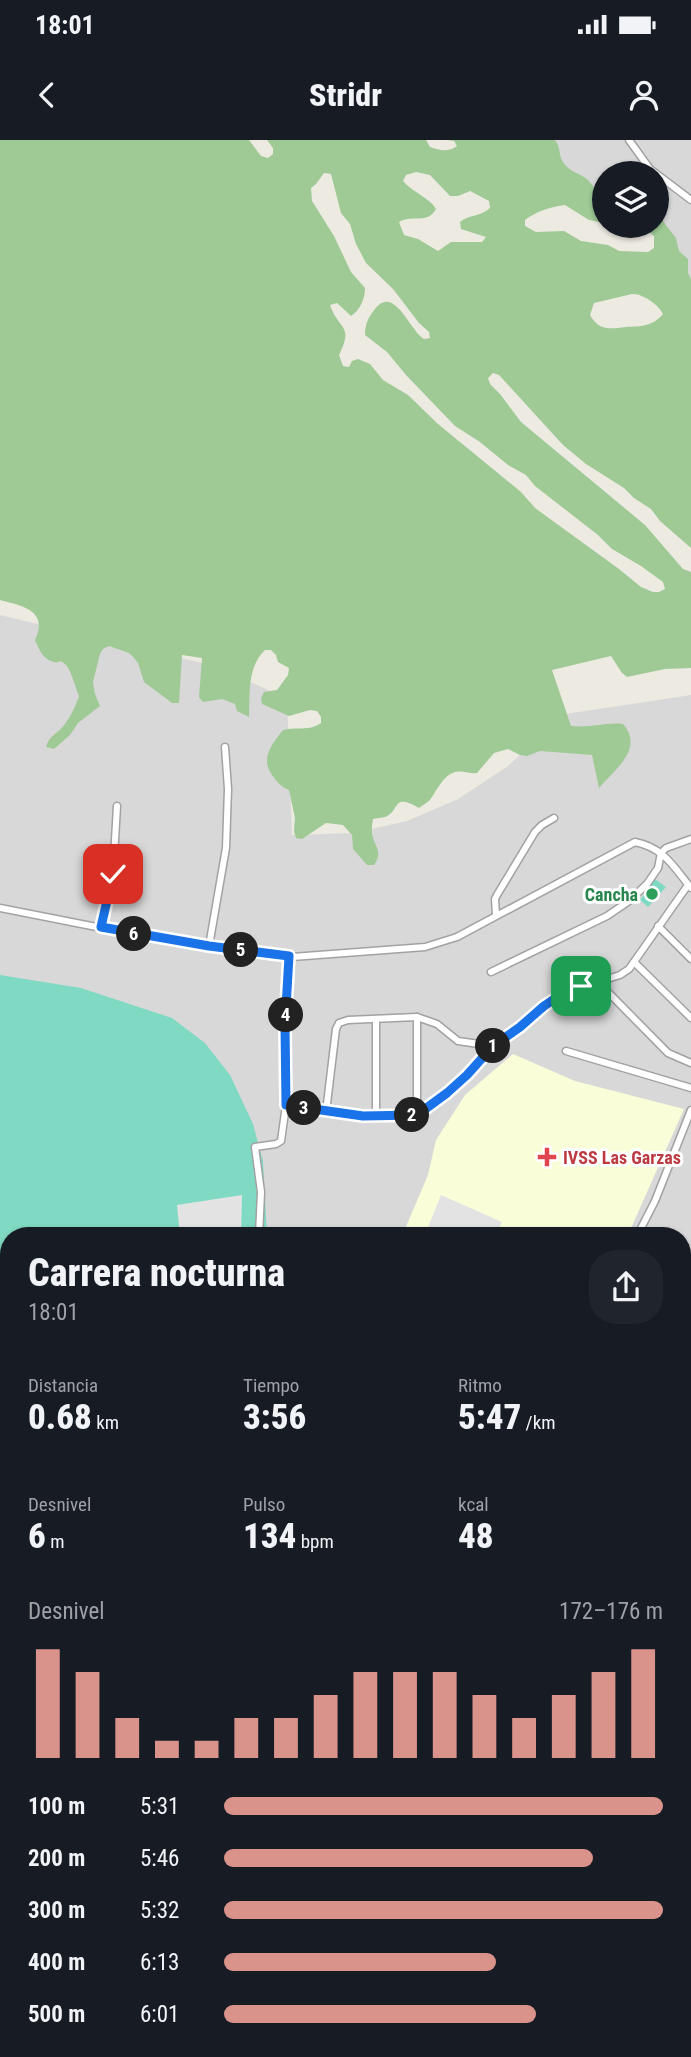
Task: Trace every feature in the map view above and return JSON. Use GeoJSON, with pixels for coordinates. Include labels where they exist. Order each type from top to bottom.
{"type":"FeatureCollection","features":[{"type":"Feature","properties":{"kind":"street"},"geometry":{"type":"LineString","coordinates":[[629,140],[650,169],[691,200]]}},
{"type":"Feature","properties":{"kind":"street"},"geometry":{"type":"LineString","coordinates":[[209,946],[226,848],[228,789],[225,747]]}},
{"type":"Feature","properties":{"kind":"street"},"geometry":{"type":"LineString","coordinates":[[101,927],[113,874],[117,806]]}},
{"type":"Feature","properties":{"kind":"street"},"geometry":{"type":"LineString","coordinates":[[496,915],[497,895],[535,832],[554,818]]}},
{"type":"Feature","properties":{"kind":"street"},"geometry":{"type":"LineString","coordinates":[[491,972],[607,916],[647,884],[658,868],[661,853],[672,845],[691,839]]}},
{"type":"Feature","properties":{"kind":"street"},"geometry":{"type":"LineString","coordinates":[[0,908],[209,946],[289,956],[425,947],[457,937],[635,842],[661,853],[690,886],[658,926],[629,970],[599,983],[565,992],[544,1006],[493,1046],[467,1075],[417,1115],[376,1116],[286,1105]]}},
{"type":"Feature","properties":{"kind":"street"},"geometry":{"type":"LineString","coordinates":[[658,926],[691,959]]}},
{"type":"Feature","properties":{"kind":"street"},"geometry":{"type":"LineString","coordinates":[[259,1227],[261,1192],[255,1146],[281,1141],[286,1105],[285,1025],[289,956]]}},
{"type":"Feature","properties":{"kind":"street"},"geometry":{"type":"LineString","coordinates":[[634,962],[691,1018]]}},
{"type":"Feature","properties":{"kind":"street"},"geometry":{"type":"LineString","coordinates":[[599,983],[668,1053],[691,1063]]}},
{"type":"Feature","properties":{"kind":"street"},"geometry":{"type":"LineString","coordinates":[[326,1112],[336,1029],[339,1023],[348,1020],[417,1017],[437,1024],[458,1041],[493,1046]]}},
{"type":"Feature","properties":{"kind":"street"},"geometry":{"type":"LineString","coordinates":[[417,1017],[417,1115]]}},
{"type":"Feature","properties":{"kind":"street"},"geometry":{"type":"LineString","coordinates":[[376,1019],[376,1116]]}},
{"type":"Feature","properties":{"kind":"street"},"geometry":{"type":"LineString","coordinates":[[566,1051],[691,1088]]}},
{"type":"Feature","properties":{"kind":"street"},"geometry":{"type":"LineString","coordinates":[[642,1227],[655,1201],[691,1110]]}},
{"type":"Feature","properties":{"kind":"shaded area"},"geometry":{"type":"Polygon","coordinates":[[[533,140],[691,140],[691,281],[664,238],[669,238],[669,161],[592,161],[592,189],[533,140]]]}},
{"type":"Feature","properties":{"kind":"shaded area"},"geometry":{"type":"Polygon","coordinates":[[[0,615],[219,667],[287,699],[292,835],[354,833],[407,821],[458,799],[508,766],[534,742],[546,717],[691,695],[691,1227],[0,1227],[0,615]]]}},
{"type":"Feature","properties":{"kind":"shaded area","name":"IVSS Las Garzas"},"geometry":{"type":"Polygon","coordinates":[[[513,1054],[575,1081],[684,1109],[632,1227],[406,1227],[428,1175],[436,1140],[465,1095],[513,1054]]]}},
{"type":"Feature","properties":{"kind":"shaded area"},"geometry":{"type":"Polygon","coordinates":[[[242,1195],[241,1227],[179,1227],[177,1205],[242,1195]]]}},
{"type":"Feature","properties":{"kind":"shaded area"},"geometry":{"type":"Polygon","coordinates":[[[441,1195],[502,1222],[500,1227],[428,1227],[441,1195]]]}},
{"type":"Feature","properties":{"kind":"green space"},"geometry":{"type":"Polygon","coordinates":[[[0,140],[249,140],[261,156],[268,158],[273,154],[273,148],[267,140],[426,140],[430,147],[450,150],[457,146],[454,141],[447,140],[555,140],[565,165],[592,185],[592,221],[565,205],[534,214],[525,220],[525,226],[536,232],[564,231],[581,241],[608,245],[619,251],[648,252],[654,248],[654,238],[669,238],[669,229],[676,238],[679,251],[688,259],[691,279],[691,548],[660,521],[651,509],[563,445],[499,375],[493,373],[488,378],[521,422],[645,525],[683,569],[691,572],[691,668],[665,669],[627,677],[611,656],[552,670],[571,726],[623,724],[629,733],[631,742],[625,759],[599,788],[592,755],[540,751],[527,756],[508,749],[494,753],[477,773],[457,772],[447,776],[431,799],[419,808],[400,802],[390,814],[373,819],[372,833],[378,854],[374,865],[367,865],[353,849],[352,835],[343,825],[326,823],[302,839],[296,838],[289,790],[279,784],[272,775],[267,757],[283,730],[312,727],[321,723],[321,717],[317,711],[310,710],[289,716],[262,704],[264,692],[277,690],[288,675],[289,668],[278,662],[271,650],[265,650],[259,657],[252,673],[249,717],[237,711],[235,704],[222,699],[203,702],[199,697],[202,658],[182,655],[179,703],[172,703],[144,682],[138,663],[129,653],[109,646],[100,654],[93,682],[100,706],[78,723],[70,735],[54,749],[46,747],[47,743],[63,727],[79,696],[65,664],[44,657],[35,640],[39,622],[31,611],[0,600],[0,140]],[[416,172],[406,175],[403,181],[436,209],[428,217],[399,222],[404,235],[418,239],[438,251],[451,242],[482,242],[486,237],[461,229],[460,222],[486,211],[490,208],[489,201],[470,191],[450,196],[430,175],[416,172]],[[324,173],[311,188],[312,201],[334,236],[351,272],[365,288],[361,304],[351,316],[337,303],[330,305],[345,332],[339,355],[343,366],[349,367],[352,361],[358,359],[370,364],[383,380],[408,395],[438,424],[521,492],[535,508],[641,587],[653,592],[665,589],[663,582],[612,549],[535,486],[526,475],[455,426],[387,352],[365,335],[366,324],[375,309],[382,303],[389,302],[395,305],[424,339],[430,338],[429,332],[393,289],[366,263],[350,224],[341,213],[331,174],[324,173]],[[632,294],[594,303],[590,315],[597,324],[605,328],[615,328],[646,325],[663,314],[650,300],[632,294]]]}},
{"type":"Feature","properties":{"kind":"green space","name":"Cancha"},"geometry":{"type":"Polygon","coordinates":[[[655,879],[666,887],[648,907],[640,900],[655,879]]]}},
{"type":"Feature","properties":{"kind":"green space"},"geometry":{"type":"Polygon","coordinates":[[[0,975],[81,988],[172,1018],[205,1043],[230,1075],[253,1124],[263,1161],[267,1227],[0,1227],[0,975]]]}},
{"type":"Feature","properties":{"kind":"place","name":"Cancha"},"geometry":{"type":"Point","coordinates":[652,894]}},
{"type":"Feature","properties":{"kind":"place","name":"IVSS Las Garzas"},"geometry":{"type":"Point","coordinates":[547,1157]}},
{"type":"Feature","properties":{"kind":"route"},"geometry":{"type":"LineString","coordinates":[[113,874],[101,927],[209,946],[289,956],[285,1025],[286,1105],[363,1116],[417,1115],[467,1075],[493,1046],[544,1006],[565,992],[581,986]]}}]}
